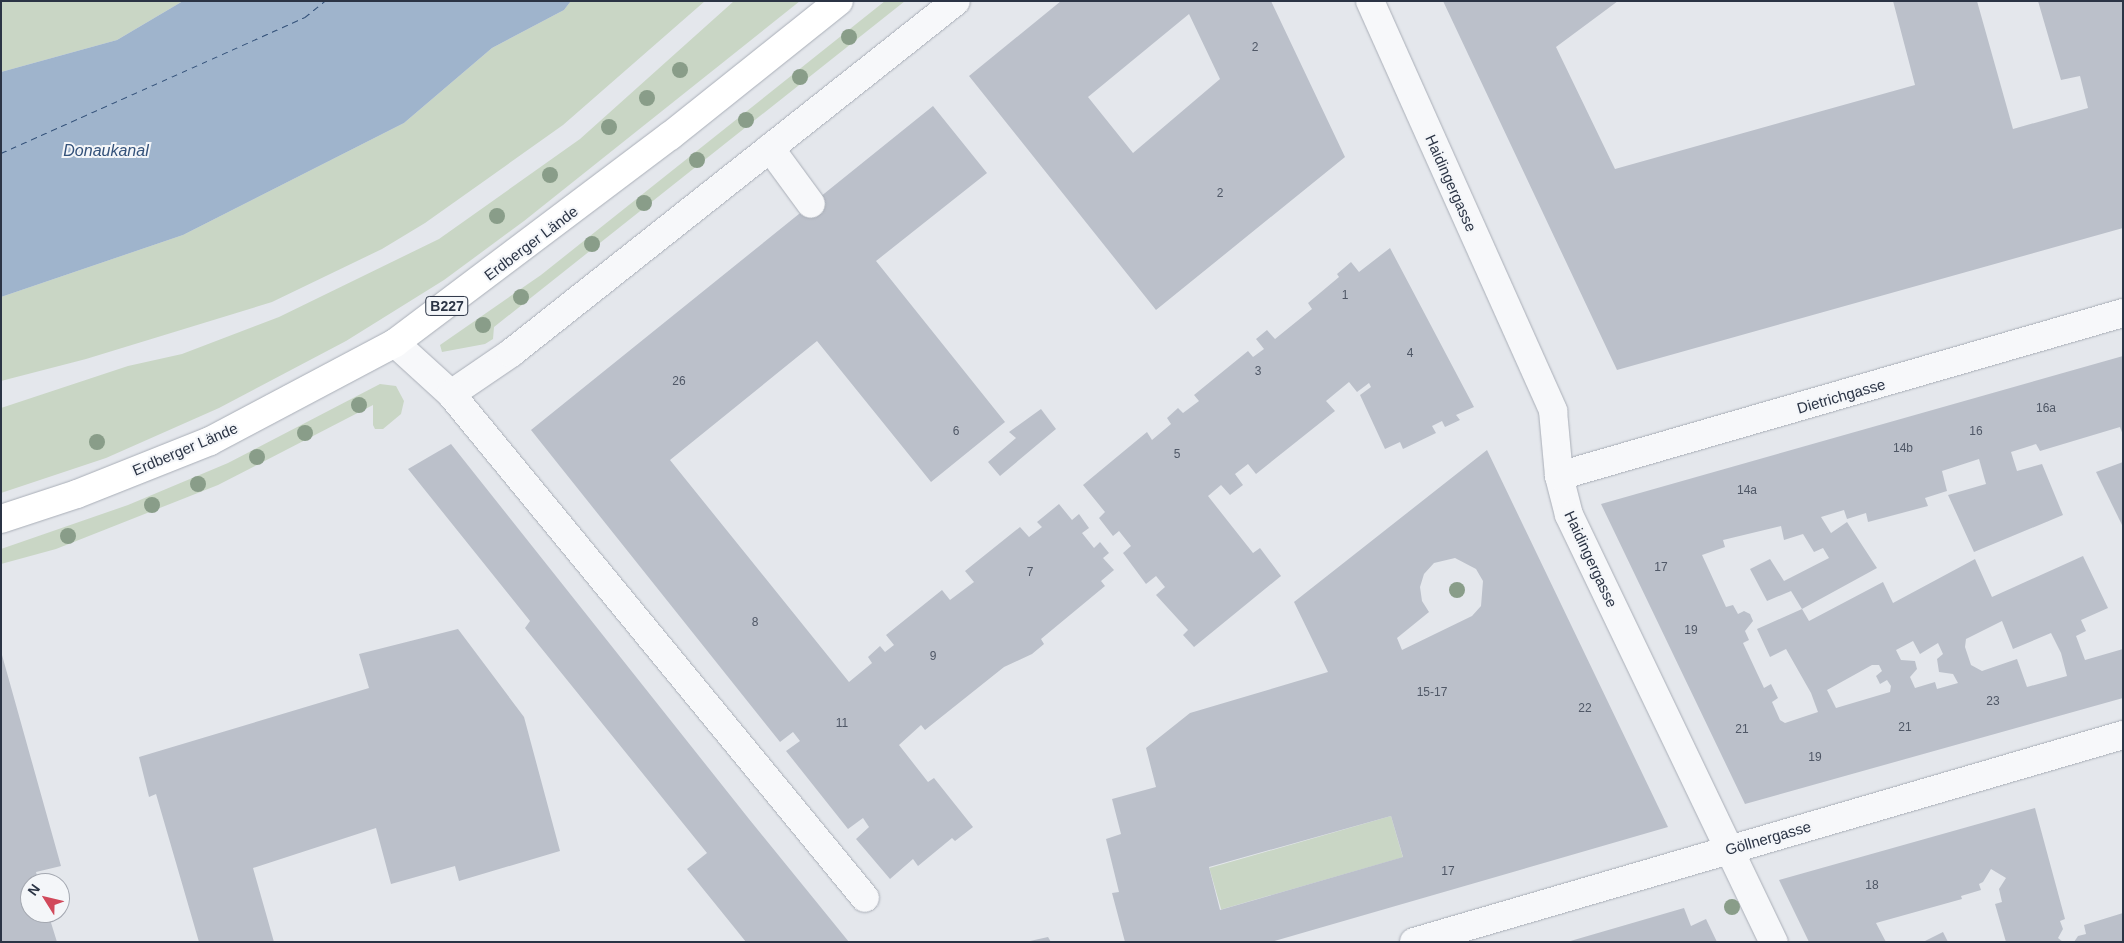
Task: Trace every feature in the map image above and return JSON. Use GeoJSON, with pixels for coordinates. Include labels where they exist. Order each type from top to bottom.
{"type":"FeatureCollection","features":[{"type":"Feature","properties":{"kind":"main road","name":"Erdberger Lände"},"geometry":{"type":"LineString","coordinates":[[1,519],[77,494],[210,441],[395,343],[662,142],[839,1]]}},
{"type":"Feature","properties":{"kind":"street"},"geometry":{"type":"LineString","coordinates":[[451,394],[510,353],[956,1]]}},
{"type":"Feature","properties":{"kind":"street","name":"Haidingergasse"},"geometry":{"type":"LineString","coordinates":[[1370,1],[1553,411],[1559,476],[1568,515],[1774,942]]}},
{"type":"Feature","properties":{"kind":"street"},"geometry":{"type":"LineString","coordinates":[[770,148],[812,204]]}},
{"type":"Feature","properties":{"kind":"street","name":"Dietrichgasse"},"geometry":{"type":"LineString","coordinates":[[1559,476],[2123,313]]}},
{"type":"Feature","properties":{"kind":"street"},"geometry":{"type":"LineString","coordinates":[[395,343],[451,394],[865,898]]}},
{"type":"Feature","properties":{"kind":"street","name":"Göllnergasse"},"geometry":{"type":"LineString","coordinates":[[1414,942],[2123,735]]}},
{"type":"Feature","properties":{"kind":"green space"},"geometry":{"type":"Polygon","coordinates":[[[1,1],[183,1],[117,40],[1,72],[1,1]]]}},
{"type":"Feature","properties":{"kind":"green space"},"geometry":{"type":"Polygon","coordinates":[[[571,1],[705,1],[563,125],[425,223],[382,249],[272,302],[86,359],[1,381],[1,297],[183,235],[404,123],[492,48],[564,10],[571,1]]]}},
{"type":"Feature","properties":{"kind":"green space"},"geometry":{"type":"Polygon","coordinates":[[[734,1],[800,1],[524,221],[444,280],[346,341],[219,408],[106,458],[1,493],[1,408],[128,366],[182,354],[279,317],[439,239],[580,139],[734,1]]]}},
{"type":"Feature","properties":{"kind":"green space"},"geometry":{"type":"Polygon","coordinates":[[[885,1],[905,1],[494,327],[493,339],[485,344],[442,352],[440,345],[541,275],[885,1]]]}},
{"type":"Feature","properties":{"kind":"green space"},"geometry":{"type":"Polygon","coordinates":[[[380,384],[396,386],[404,401],[401,414],[383,429],[375,429],[373,425],[373,405],[218,485],[56,549],[1,564],[1,549],[128,505],[228,463],[380,384]]]}},
{"type":"Feature","properties":{"kind":"green space"},"geometry":{"type":"Polygon","coordinates":[[[1391,816],[1403,857],[1221,909],[1209,868],[1391,816]]]}},
{"type":"Feature","properties":{"kind":"water","name":"Donaukanal"},"geometry":{"type":"Polygon","coordinates":[[[183,1],[571,1],[564,10],[492,48],[404,123],[183,235],[1,297],[1,72],[117,40],[183,1]]]}},
{"type":"Feature","properties":{"kind":"building"},"geometry":{"type":"Polygon","coordinates":[[[1061,1],[1271,1],[1345,157],[1156,310],[969,76],[1061,1]],[[1189,14],[1088,97],[1133,153],[1220,79],[1189,14]]]}},
{"type":"Feature","properties":{"kind":"building"},"geometry":{"type":"Polygon","coordinates":[[[1443,1],[1618,1],[1556,47],[1615,169],[1915,85],[1893,1],[1977,1],[2013,129],[2088,108],[2080,76],[2061,80],[2038,1],[2123,1],[2123,228],[1617,370],[1443,1]]]}},
{"type":"Feature","properties":{"kind":"building"},"geometry":{"type":"Polygon","coordinates":[[[933,106],[987,173],[876,261],[1005,422],[931,482],[817,341],[670,460],[849,682],[872,663],[868,657],[880,646],[885,652],[894,645],[886,635],[942,590],[950,600],[974,582],[965,571],[1020,527],[1029,537],[1042,527],[1037,522],[1059,504],[1072,520],[1079,514],[1089,528],[1082,533],[1094,548],[1100,542],[1109,553],[1103,558],[1114,570],[1101,581],[1105,586],[1041,639],[1044,644],[1032,654],[1004,667],[925,730],[921,725],[899,745],[928,782],[934,778],[973,827],[955,841],[952,838],[918,866],[913,859],[890,879],[856,839],[869,827],[863,818],[848,829],[786,751],[800,741],[793,732],[780,742],[531,430],[933,106]]]}},
{"type":"Feature","properties":{"kind":"building"},"geometry":{"type":"Polygon","coordinates":[[[1390,248],[1474,407],[1456,415],[1460,420],[1445,427],[1442,421],[1432,426],[1436,433],[1403,449],[1400,442],[1385,449],[1360,395],[1371,387],[1369,383],[1357,392],[1349,382],[1326,401],[1335,411],[1256,474],[1248,464],[1235,474],[1243,485],[1230,495],[1221,485],[1208,496],[1253,553],[1260,548],[1281,576],[1194,647],[1183,635],[1188,630],[1156,595],[1165,587],[1156,576],[1146,584],[1123,553],[1131,546],[1119,531],[1113,536],[1099,518],[1105,512],[1083,485],[1147,432],[1152,440],[1171,424],[1167,418],[1178,408],[1183,413],[1199,401],[1194,395],[1248,351],[1253,357],[1264,349],[1256,339],[1267,330],[1275,339],[1312,309],[1308,303],[1339,277],[1337,274],[1351,262],[1359,272],[1390,248]]]}},
{"type":"Feature","properties":{"kind":"building"},"geometry":{"type":"Polygon","coordinates":[[[2123,356],[2123,435],[2120,427],[2040,451],[2036,444],[2011,452],[2017,471],[2042,464],[2063,515],[1974,552],[1948,495],[1986,484],[1979,459],[1942,471],[1947,491],[1925,498],[1928,506],[1868,522],[1866,513],[1847,519],[1844,510],[1821,517],[1831,533],[1847,522],[1877,568],[1802,609],[1809,621],[1883,582],[1893,603],[1975,559],[1992,597],[2083,556],[2108,608],[2081,620],[2086,631],[2076,636],[2085,660],[2123,649],[2123,698],[1745,804],[1601,504],[2123,356]],[[1781,526],[1723,540],[1725,547],[1702,555],[1726,607],[1733,605],[1738,614],[1744,611],[1750,614],[1753,621],[1745,631],[1749,640],[1743,643],[1764,688],[1771,684],[1778,698],[1772,702],[1780,720],[1785,723],[1818,712],[1811,693],[1786,649],[1770,657],[1757,629],[1802,609],[1791,591],[1767,601],[1750,569],[1770,559],[1784,581],[1829,558],[1823,548],[1814,552],[1803,534],[1784,540],[1781,526]],[[2002,621],[1966,639],[1965,647],[1971,665],[1982,671],[2017,659],[2027,687],[2067,676],[2061,653],[2051,633],[2013,649],[2002,621]],[[1913,641],[1896,650],[1901,660],[1915,661],[1917,669],[1910,677],[1915,688],[1935,682],[1937,689],[1958,683],[1953,674],[1939,672],[1937,659],[1943,654],[1938,643],[1920,654],[1913,641]],[[1872,665],[1827,690],[1836,708],[1890,692],[1891,686],[1887,680],[1880,684],[1876,676],[1882,671],[1879,665],[1872,665]]]}},
{"type":"Feature","properties":{"kind":"building"},"geometry":{"type":"Polygon","coordinates":[[[1041,409],[1056,429],[1000,476],[988,462],[1016,438],[1009,432],[1041,409]]]}},
{"type":"Feature","properties":{"kind":"building"},"geometry":{"type":"Polygon","coordinates":[[[451,444],[849,942],[746,942],[687,869],[707,853],[525,628],[530,621],[408,469],[451,444]]]}},
{"type":"Feature","properties":{"kind":"building"},"geometry":{"type":"Polygon","coordinates":[[[1487,450],[1668,827],[1271,942],[1125,942],[1112,893],[1119,892],[1106,839],[1121,834],[1112,799],[1156,787],[1146,748],[1190,713],[1328,672],[1294,602],[1487,450]],[[1455,558],[1434,563],[1424,574],[1420,587],[1422,601],[1429,612],[1397,638],[1402,650],[1472,616],[1481,606],[1483,581],[1476,569],[1455,558]],[[1391,816],[1209,867],[1220,910],[1403,857],[1391,816]]]}},
{"type":"Feature","properties":{"kind":"building"},"geometry":{"type":"Polygon","coordinates":[[[2123,462],[2123,527],[2096,472],[2123,462]]]}},
{"type":"Feature","properties":{"kind":"building"},"geometry":{"type":"Polygon","coordinates":[[[458,629],[524,717],[560,851],[459,881],[455,866],[391,884],[376,828],[253,868],[274,942],[199,942],[156,794],[149,797],[139,757],[369,688],[359,654],[458,629]]]}},
{"type":"Feature","properties":{"kind":"building"},"geometry":{"type":"Polygon","coordinates":[[[2,655],[61,866],[36,873],[20,873],[20,923],[51,923],[57,942],[1,942],[2,655]]]}},
{"type":"Feature","properties":{"kind":"building"},"geometry":{"type":"Polygon","coordinates":[[[2035,808],[2065,919],[2060,921],[2063,929],[2058,938],[2063,942],[2006,942],[1995,904],[2002,902],[1999,889],[2006,878],[1991,869],[1983,882],[1979,884],[1981,890],[1961,896],[1962,899],[1876,923],[1886,942],[1809,942],[1779,880],[2035,808]]]}},
{"type":"Feature","properties":{"kind":"building"},"geometry":{"type":"Polygon","coordinates":[[[1684,908],[1691,926],[1706,919],[1717,942],[1567,942],[1684,908]]]}},
{"type":"Feature","properties":{"kind":"building"},"geometry":{"type":"Polygon","coordinates":[[[2123,913],[2123,942],[2074,942],[2078,936],[2086,934],[2084,925],[2123,913]]]}},
{"type":"Feature","properties":{"kind":"building"},"geometry":{"type":"Polygon","coordinates":[[[1943,932],[1948,942],[1923,942],[1943,932]]]}},
{"type":"Feature","properties":{"kind":"building"},"geometry":{"type":"Polygon","coordinates":[[[1048,937],[1051,942],[1030,942],[1030,941],[1048,937]]]}},
{"type":"Feature","properties":{"kind":"ferry route"},"geometry":{"type":"LineString","coordinates":[[1,153],[305,17],[325,1]]}}]}
